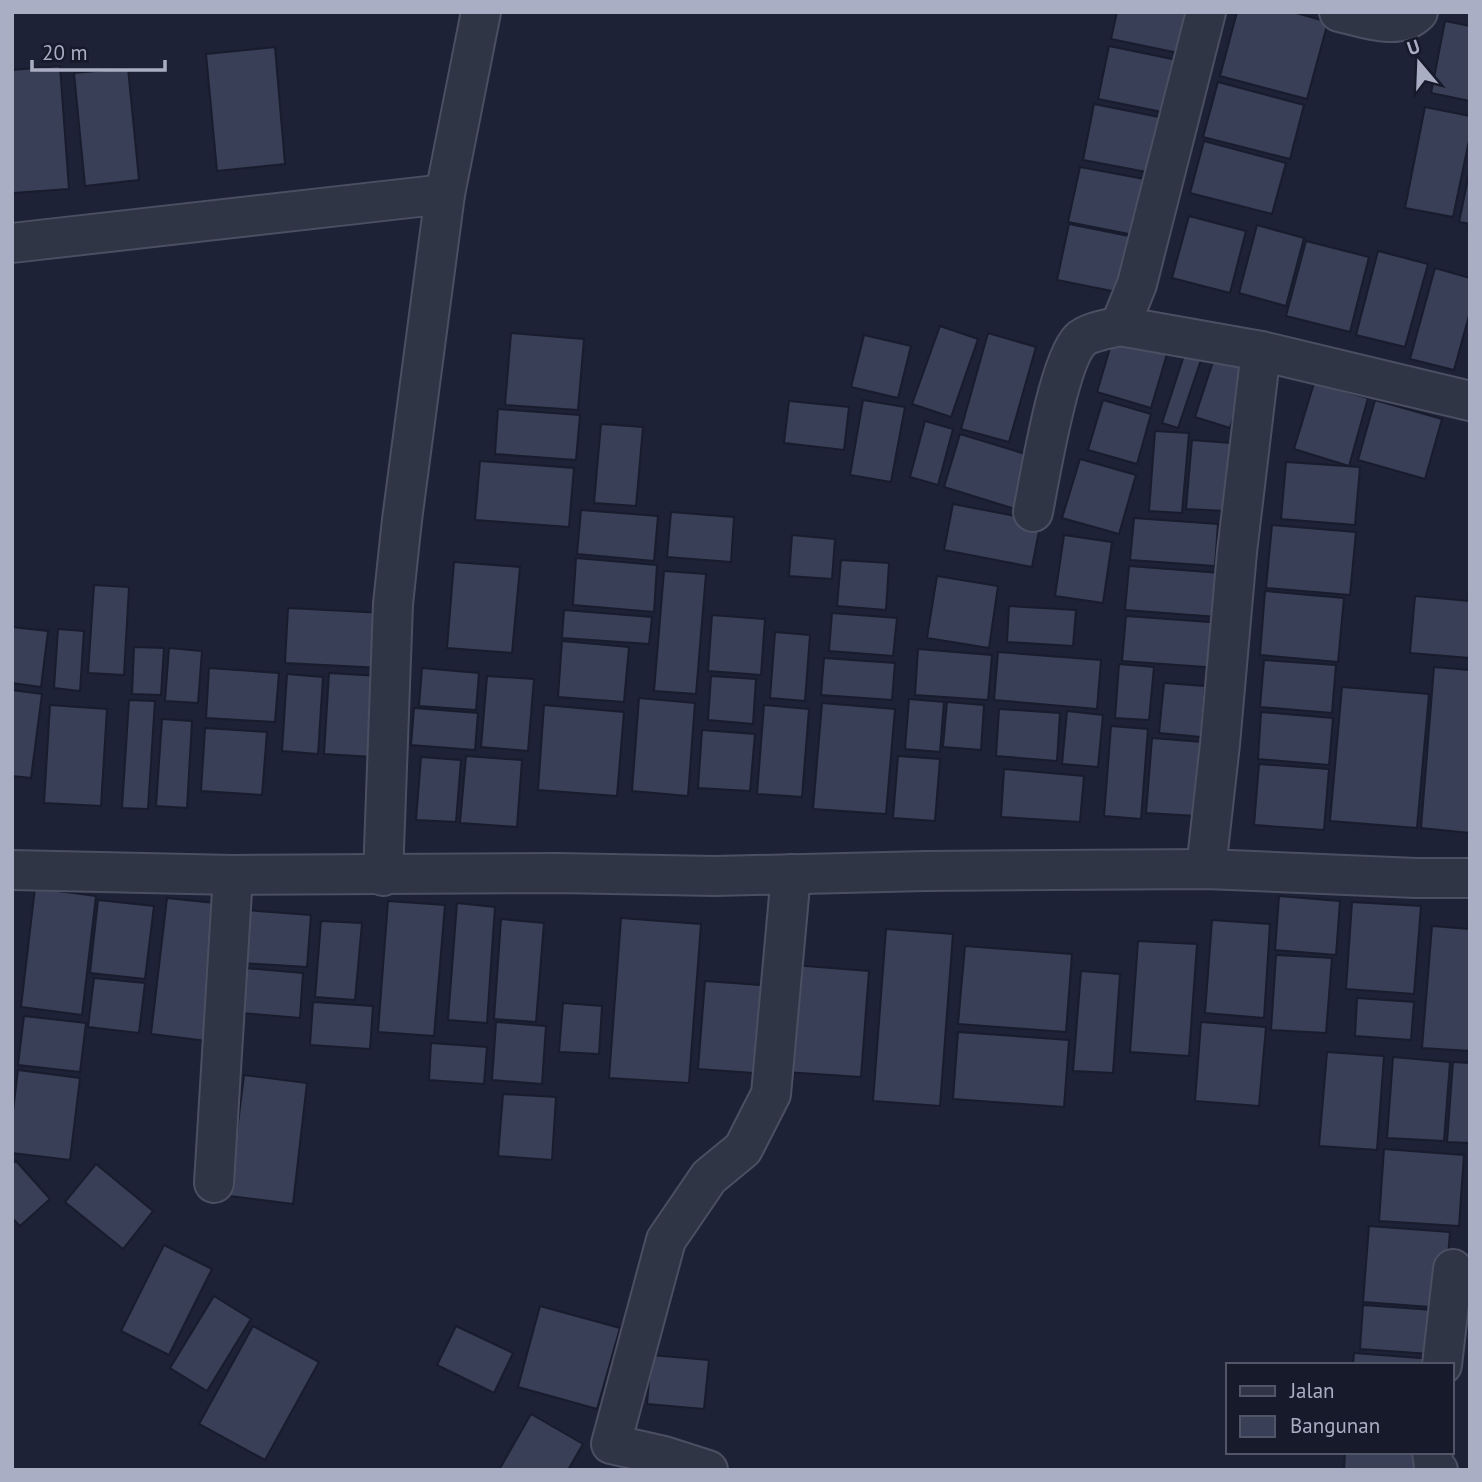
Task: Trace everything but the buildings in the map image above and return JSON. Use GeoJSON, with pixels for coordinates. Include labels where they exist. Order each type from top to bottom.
{"type":"FeatureCollection","features":[{"type":"Feature","properties":{"kind":"street"},"geometry":{"type":"LineString","coordinates":[[383,876],[393,604],[404,507],[445,194],[481,12]]}},
{"type":"Feature","properties":{"kind":"street"},"geometry":{"type":"LineString","coordinates":[[1120,326],[1138,284],[1206,12]]}},
{"type":"Feature","properties":{"kind":"street"},"geometry":{"type":"LineString","coordinates":[[1339,12],[1399,22],[1415,16],[1418,12]]}},
{"type":"Feature","properties":{"kind":"street"},"geometry":{"type":"LineString","coordinates":[[12,243],[445,194]]}},
{"type":"Feature","properties":{"kind":"street"},"geometry":{"type":"LineString","coordinates":[[1033,512],[1061,383],[1074,348],[1081,338],[1120,326],[1261,351],[1470,401]]}},
{"type":"Feature","properties":{"kind":"street"},"geometry":{"type":"LineString","coordinates":[[1206,869],[1237,552],[1261,351]]}},
{"type":"Feature","properties":{"kind":"street"},"geometry":{"type":"LineString","coordinates":[[12,870],[233,875],[558,873],[715,876],[1206,869],[1470,878]]}},
{"type":"Feature","properties":{"kind":"street"},"geometry":{"type":"LineString","coordinates":[[708,1470],[664,1456],[605,1457],[666,1240],[709,1177],[743,1149],[771,1094],[791,874]]}},
{"type":"Feature","properties":{"kind":"street"},"geometry":{"type":"LineString","coordinates":[[214,1183],[233,875]]}},
{"type":"Feature","properties":{"kind":"street"},"geometry":{"type":"LineString","coordinates":[[1442,1363],[1453,1269]]}}]}
